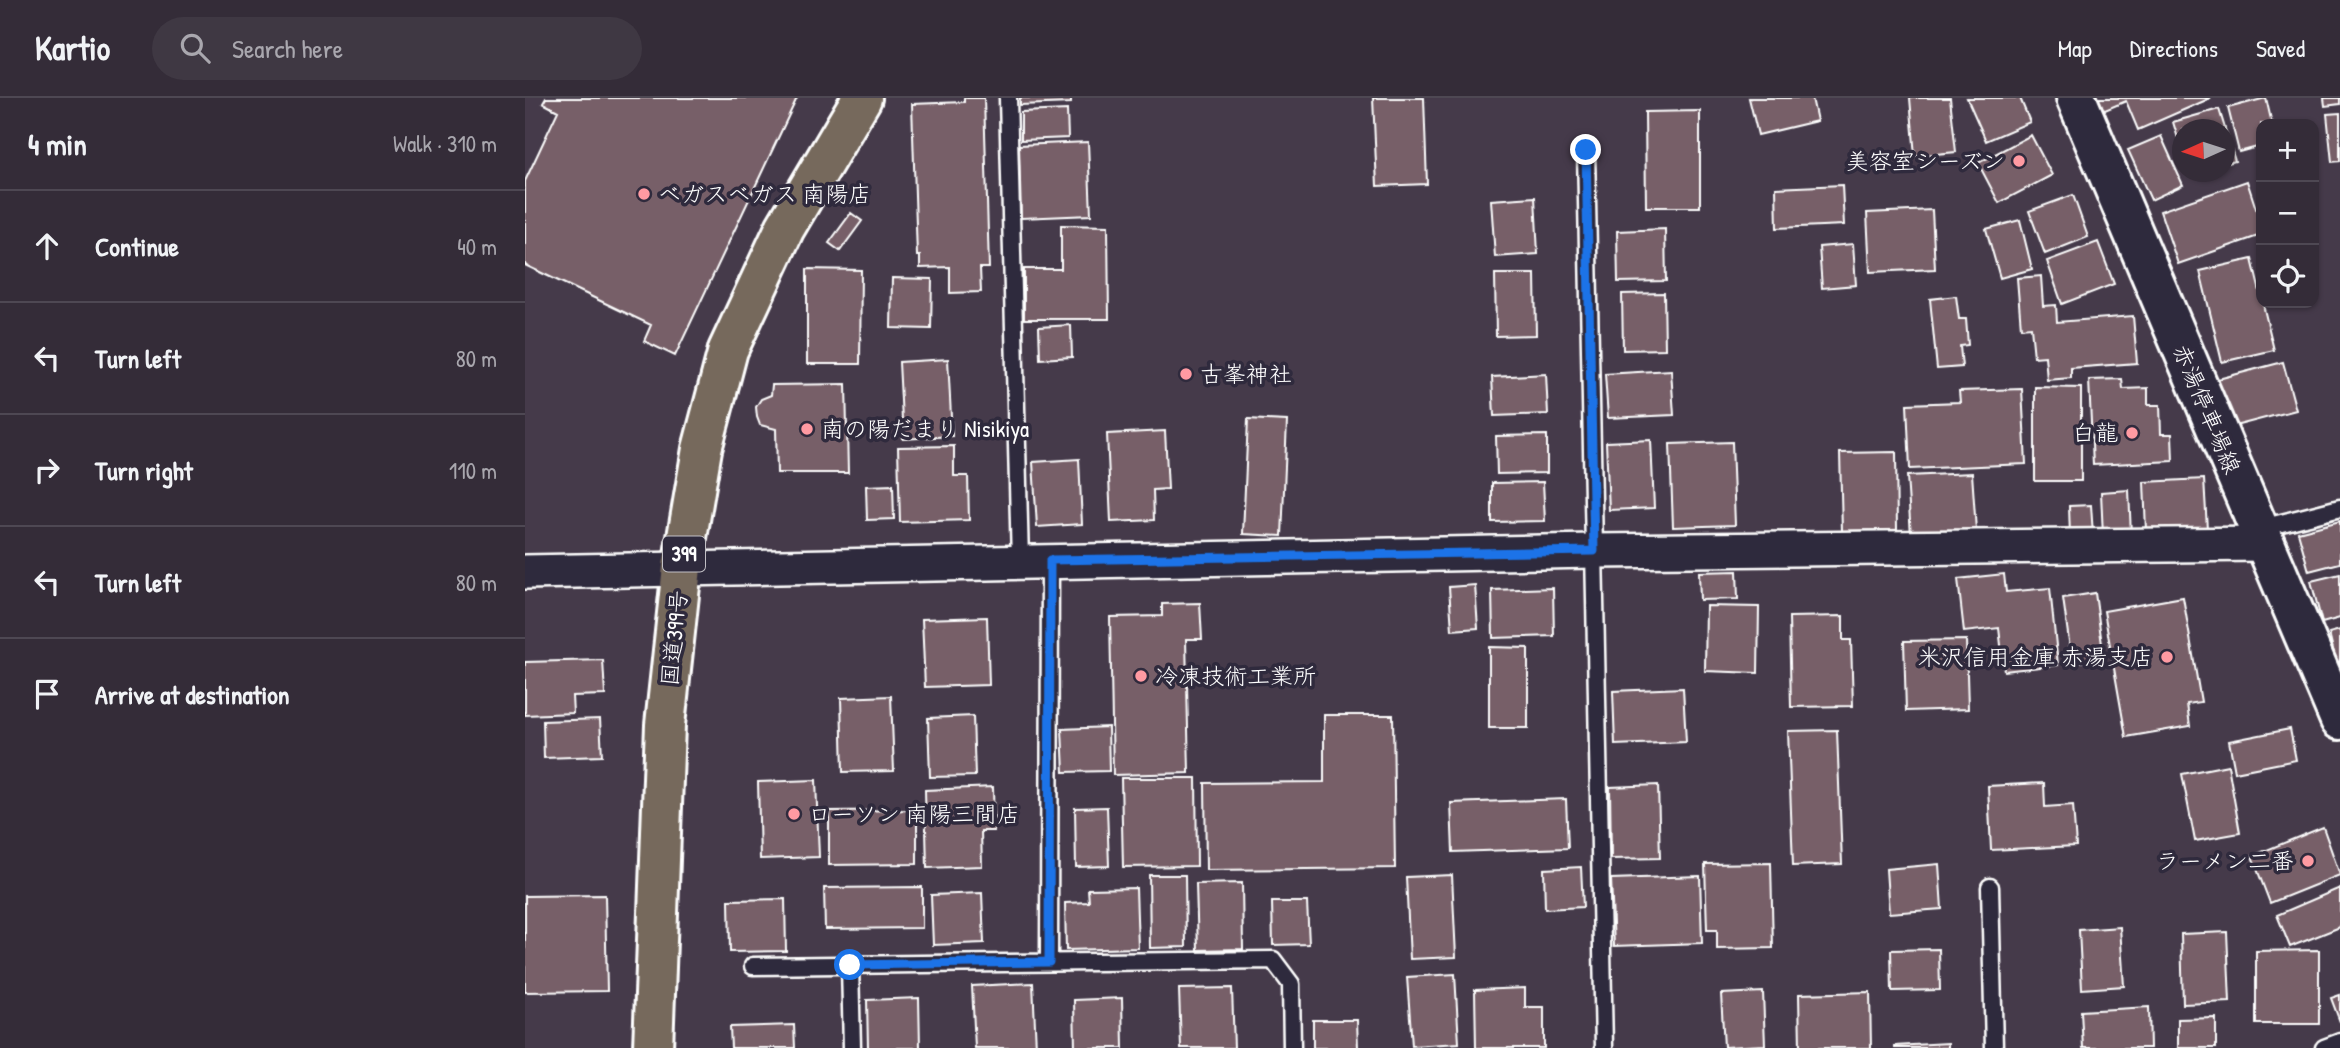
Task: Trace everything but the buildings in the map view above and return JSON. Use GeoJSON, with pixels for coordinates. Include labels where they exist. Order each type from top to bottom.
{"type":"FeatureCollection","features":[{"type":"Feature","properties":{"kind":"highway","name":"国道399号"},"geometry":{"type":"LineString","coordinates":[[653,1048],[665,725],[682,567],[702,449],[728,350],[785,228],[862,98]]}},
{"type":"Feature","properties":{"kind":"main road","name":"赤湯停車場線"},"geometry":{"type":"LineString","coordinates":[[2075,98],[2340,720]]}},
{"type":"Feature","properties":{"kind":"street"},"geometry":{"type":"LineString","coordinates":[[525,572],[2261,536]]}},
{"type":"Feature","properties":{"kind":"lane"},"geometry":{"type":"LineString","coordinates":[[1008,98],[1035,561],[1049,962]]}},
{"type":"Feature","properties":{"kind":"lane"},"geometry":{"type":"LineString","coordinates":[[1586,150],[1604,1048]]}},
{"type":"Feature","properties":{"kind":"lane"},"geometry":{"type":"LineString","coordinates":[[2261,536],[2340,508]]}},
{"type":"Feature","properties":{"kind":"lane"},"geometry":{"type":"LineString","coordinates":[[1990,887],[1994,1048]]}},
{"type":"Feature","properties":{"kind":"lane"},"geometry":{"type":"LineString","coordinates":[[753,966],[1273,960],[1291,984],[1292,1048]]}},
{"type":"Feature","properties":{"kind":"lane"},"geometry":{"type":"LineString","coordinates":[[850,965],[852,1048]]}},
{"type":"Feature","properties":{"kind":"lane"},"geometry":{"type":"LineString","coordinates":[[2324,1048],[2340,1042]]}},
{"type":"Feature","properties":{"kind":"place","name":"美容室シーズン"},"geometry":{"type":"Point","coordinates":[2019,161]}},
{"type":"Feature","properties":{"kind":"place","name":"ベガスベガス 南陽店"},"geometry":{"type":"Point","coordinates":[644,194]}},
{"type":"Feature","properties":{"kind":"place","name":"古峯神社"},"geometry":{"type":"Point","coordinates":[1186,374]}},
{"type":"Feature","properties":{"kind":"place","name":"南の陽だまり Nisikiya"},"geometry":{"type":"Point","coordinates":[807,429]}},
{"type":"Feature","properties":{"kind":"place","name":"白龍"},"geometry":{"type":"Point","coordinates":[2132,433]}},
{"type":"Feature","properties":{"kind":"place","name":"米沢信用金庫 赤湯支店"},"geometry":{"type":"Point","coordinates":[2167,657]}},
{"type":"Feature","properties":{"kind":"place","name":"冷凍技術工業所"},"geometry":{"type":"Point","coordinates":[1141,676]}},
{"type":"Feature","properties":{"kind":"place","name":"ローソン 南陽三間店"},"geometry":{"type":"Point","coordinates":[794,814]}},
{"type":"Feature","properties":{"kind":"place","name":"ラーメン二番"},"geometry":{"type":"Point","coordinates":[2308,861]}},
{"type":"Feature","properties":{"kind":"route"},"geometry":{"type":"LineString","coordinates":[[850,965],[1049,962],[1050,560],[1594,551],[1586,150]]}}]}
